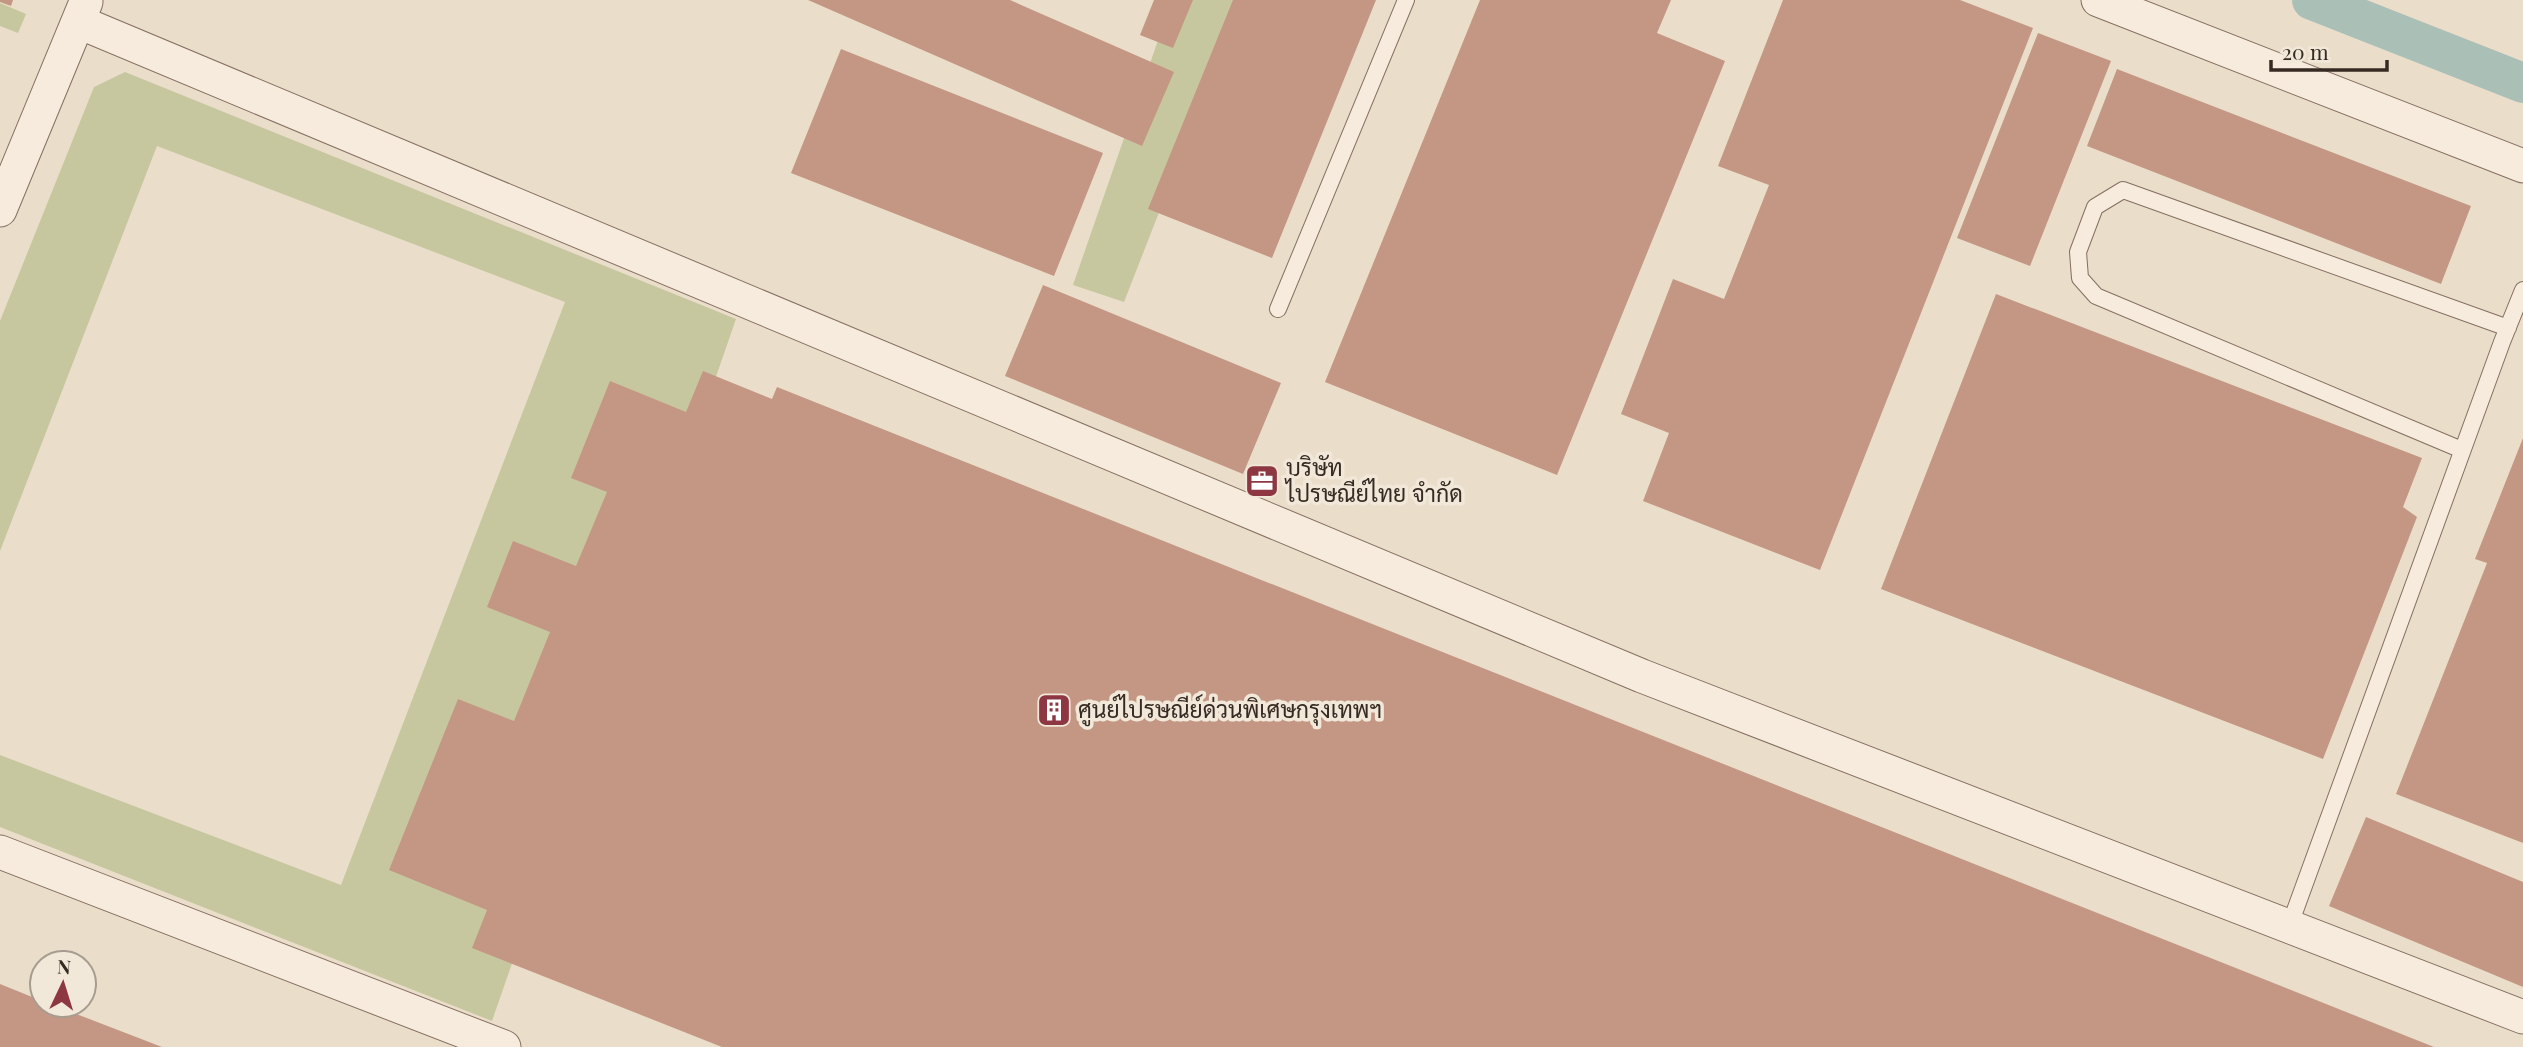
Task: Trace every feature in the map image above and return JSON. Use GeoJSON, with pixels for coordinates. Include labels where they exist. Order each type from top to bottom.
{"type":"FeatureCollection","features":[{"type":"Feature","properties":{"kind":"street"},"geometry":{"type":"LineString","coordinates":[[2098,0],[2523,166]]}},
{"type":"Feature","properties":{"kind":"street"},"geometry":{"type":"LineString","coordinates":[[0,210],[83,11],[1642,676],[2523,1017]]}},
{"type":"Feature","properties":{"kind":"street"},"geometry":{"type":"LineString","coordinates":[[0,852],[503,1047]]}},
{"type":"Feature","properties":{"kind":"lane"},"geometry":{"type":"LineString","coordinates":[[1278,309],[1406,0]]}},
{"type":"Feature","properties":{"kind":"lane"},"geometry":{"type":"LineString","coordinates":[[2462,450],[2096,296],[2080,278],[2078,252],[2095,207],[2123,190],[2508,328]]}},
{"type":"Feature","properties":{"kind":"lane"},"geometry":{"type":"LineString","coordinates":[[2289,926],[2523,289]]}},
{"type":"Feature","properties":{"kind":"green space"},"geometry":{"type":"Polygon","coordinates":[[[1172,0],[1242,0],[1124,302],[1073,285],[1172,0]]]}},
{"type":"Feature","properties":{"kind":"green space"},"geometry":{"type":"Polygon","coordinates":[[[0,3],[26,14],[18,33],[0,26],[0,3]]]}},
{"type":"Feature","properties":{"kind":"green space"},"geometry":{"type":"Polygon","coordinates":[[[125,72],[736,319],[492,1021],[0,827],[0,755],[341,885],[565,302],[157,146],[0,551],[0,321],[94,87],[125,72]]]}},
{"type":"Feature","properties":{"kind":"building"},"geometry":{"type":"Polygon","coordinates":[[[0,0],[13,0],[11,6],[0,0]]]}},
{"type":"Feature","properties":{"kind":"building"},"geometry":{"type":"Polygon","coordinates":[[[808,0],[1010,0],[1174,72],[1142,146],[808,0]]]}},
{"type":"Feature","properties":{"kind":"building"},"geometry":{"type":"Polygon","coordinates":[[[1154,0],[1193,0],[1173,48],[1140,35],[1154,0]]]}},
{"type":"Feature","properties":{"kind":"building"},"geometry":{"type":"Polygon","coordinates":[[[1233,0],[1376,0],[1272,258],[1148,209],[1233,0]]]}},
{"type":"Feature","properties":{"kind":"building"},"geometry":{"type":"Polygon","coordinates":[[[1480,0],[1671,0],[1657,33],[1725,61],[1557,475],[1325,382],[1480,0]]]}},
{"type":"Feature","properties":{"kind":"building"},"geometry":{"type":"Polygon","coordinates":[[[1783,0],[1960,0],[2033,28],[1820,570],[1643,501],[1669,433],[1621,414],[1673,279],[1724,299],[1769,185],[1718,166],[1783,0]]]}},
{"type":"Feature","properties":{"kind":"building"},"geometry":{"type":"Polygon","coordinates":[[[2038,33],[2111,61],[2030,266],[1957,238],[2038,33]]]}},
{"type":"Feature","properties":{"kind":"building"},"geometry":{"type":"Polygon","coordinates":[[[841,49],[1103,153],[1054,276],[791,173],[841,49]]]}},
{"type":"Feature","properties":{"kind":"building"},"geometry":{"type":"Polygon","coordinates":[[[2117,69],[2471,206],[2441,284],[2087,146],[2117,69]]]}},
{"type":"Feature","properties":{"kind":"building"},"geometry":{"type":"Polygon","coordinates":[[[1043,285],[1281,383],[1243,474],[1005,376],[1043,285]]]}},
{"type":"Feature","properties":{"kind":"building"},"geometry":{"type":"Polygon","coordinates":[[[1996,294],[2422,458],[2403,507],[2417,517],[2323,759],[1881,589],[1996,294]]]}},
{"type":"Feature","properties":{"kind":"building","name":"ศูนย์ไปรษณีย์ด่วนพิเศษกรุงเทพฯ"},"geometry":{"type":"Polygon","coordinates":[[[703,371],[772,399],[777,387],[2434,1047],[722,1047],[472,948],[487,910],[389,870],[458,699],[514,721],[550,632],[487,607],[513,541],[576,566],[607,492],[571,478],[610,381],[686,412],[703,371]]]}},
{"type":"Feature","properties":{"kind":"building"},"geometry":{"type":"Polygon","coordinates":[[[2523,438],[2523,843],[2396,794],[2487,563],[2475,559],[2523,438]]]}},
{"type":"Feature","properties":{"kind":"building"},"geometry":{"type":"Polygon","coordinates":[[[2366,817],[2523,882],[2523,987],[2329,906],[2366,817]]]}},
{"type":"Feature","properties":{"kind":"building"},"geometry":{"type":"Polygon","coordinates":[[[0,984],[28,995],[28,1019],[89,1019],[162,1047],[0,1047],[0,984]]]}},
{"type":"Feature","properties":{"kind":"waterway"},"geometry":{"type":"LineString","coordinates":[[2312,0],[2523,83]]}},
{"type":"Feature","properties":{"kind":"place","name":"บริษัท ไปรษณีย์ไทย จำกัด"},"geometry":{"type":"Point","coordinates":[1262,481]}},
{"type":"Feature","properties":{"kind":"place","name":"ศูนย์ไปรษณีย์ด่วนพิเศษกรุงเทพฯ"},"geometry":{"type":"Point","coordinates":[1054,710]}}]}
